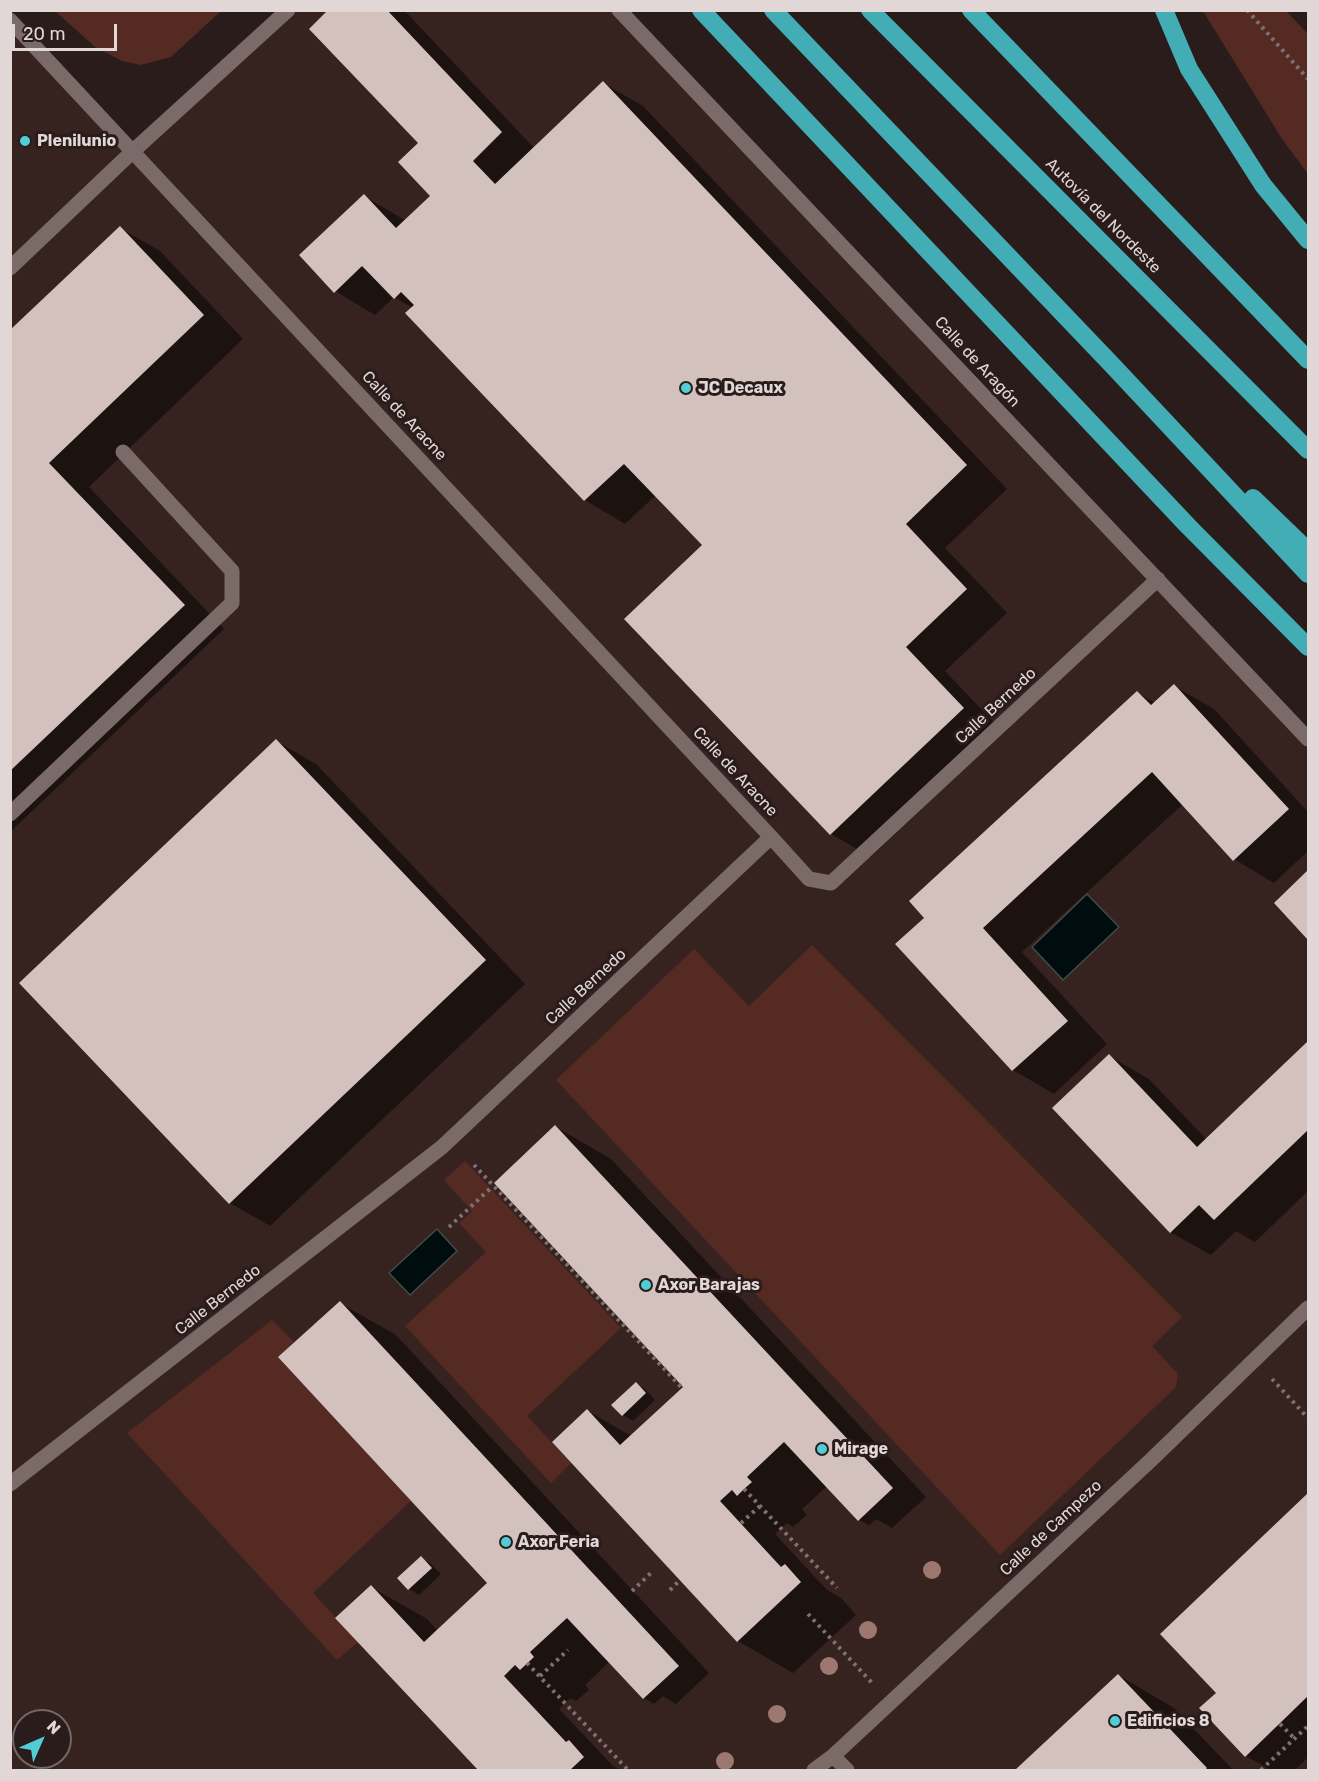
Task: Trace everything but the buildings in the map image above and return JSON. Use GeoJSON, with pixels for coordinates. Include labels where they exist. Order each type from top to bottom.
{"type":"FeatureCollection","features":[{"type":"Feature","properties":{"kind":"highway"},"geometry":{"type":"LineString","coordinates":[[701,10],[1188,526],[1308,647]]}},
{"type":"Feature","properties":{"kind":"highway"},"geometry":{"type":"LineString","coordinates":[[772,10],[1114,367],[1308,574]]}},
{"type":"Feature","properties":{"kind":"highway","name":"Autovía del Nordeste"},"geometry":{"type":"LineString","coordinates":[[870,10],[1308,450]]}},
{"type":"Feature","properties":{"kind":"highway"},"geometry":{"type":"LineString","coordinates":[[970,10],[1308,360]]}},
{"type":"Feature","properties":{"kind":"highway"},"geometry":{"type":"LineString","coordinates":[[1164,10],[1189,69],[1263,185],[1308,240]]}},
{"type":"Feature","properties":{"kind":"highway"},"geometry":{"type":"LineString","coordinates":[[1114,367],[1308,551]]}},
{"type":"Feature","properties":{"kind":"street"},"geometry":{"type":"LineString","coordinates":[[10,268],[132,152],[288,10]]}},
{"type":"Feature","properties":{"kind":"street","name":"Calle de Aragón"},"geometry":{"type":"LineString","coordinates":[[619,10],[1308,739]]}},
{"type":"Feature","properties":{"kind":"street","name":"Calle de Aracne"},"geometry":{"type":"LineString","coordinates":[[10,20],[771,837]]}},
{"type":"Feature","properties":{"kind":"street"},"geometry":{"type":"LineString","coordinates":[[10,814],[232,603],[232,571],[123,453]]}},
{"type":"Feature","properties":{"kind":"street","name":"Calle Bernedo"},"geometry":{"type":"LineString","coordinates":[[10,1484],[442,1147],[771,837],[809,879],[831,883],[1158,579]]}},
{"type":"Feature","properties":{"kind":"street","name":"Calle de Campezo"},"geometry":{"type":"LineString","coordinates":[[814,1770],[833,1756],[1150,1460],[1308,1308]]}},
{"type":"Feature","properties":{"kind":"street"},"geometry":{"type":"LineString","coordinates":[[833,1756],[847,1770]]}},
{"type":"Feature","properties":{"kind":"path"},"geometry":{"type":"LineString","coordinates":[[1247,10],[1308,79]]}},
{"type":"Feature","properties":{"kind":"path"},"geometry":{"type":"LineString","coordinates":[[474,1165],[682,1388]]}},
{"type":"Feature","properties":{"kind":"path"},"geometry":{"type":"LineString","coordinates":[[449,1227],[494,1186]]}},
{"type":"Feature","properties":{"kind":"path"},"geometry":{"type":"LineString","coordinates":[[1253,1360],[1308,1418]]}},
{"type":"Feature","properties":{"kind":"path"},"geometry":{"type":"LineString","coordinates":[[744,1489],[837,1588]]}},
{"type":"Feature","properties":{"kind":"path"},"geometry":{"type":"LineString","coordinates":[[741,1523],[760,1506]]}},
{"type":"Feature","properties":{"kind":"path"},"geometry":{"type":"LineString","coordinates":[[632,1591],[652,1571]]}},
{"type":"Feature","properties":{"kind":"path"},"geometry":{"type":"LineString","coordinates":[[670,1590],[680,1580]]}},
{"type":"Feature","properties":{"kind":"path"},"geometry":{"type":"LineString","coordinates":[[808,1614],[891,1702]]}},
{"type":"Feature","properties":{"kind":"path"},"geometry":{"type":"LineString","coordinates":[[540,1676],[568,1650]]}},
{"type":"Feature","properties":{"kind":"path"},"geometry":{"type":"LineString","coordinates":[[527,1663],[628,1770]]}},
{"type":"Feature","properties":{"kind":"path"},"geometry":{"type":"LineString","coordinates":[[1280,1724],[1295,1739]]}},
{"type":"Feature","properties":{"kind":"path"},"geometry":{"type":"LineString","coordinates":[[1261,1770],[1308,1726]]}},
{"type":"Feature","properties":{"kind":"shaded area"},"geometry":{"type":"Polygon","coordinates":[[[55,11],[221,11],[171,57],[141,65],[122,61],[95,47],[55,11]]]}},
{"type":"Feature","properties":{"kind":"shaded area"},"geometry":{"type":"Polygon","coordinates":[[[288,11],[619,11],[1308,739],[1308,1770],[11,1770],[10,20],[132,151],[288,11]]]}},
{"type":"Feature","properties":{"kind":"shaded area"},"geometry":{"type":"Polygon","coordinates":[[[1203,11],[1286,11],[1308,34],[1308,174],[1282,139],[1203,11]]]}},
{"type":"Feature","properties":{"kind":"shaded area"},"geometry":{"type":"Polygon","coordinates":[[[1087,894],[1119,927],[1063,980],[1032,947],[1087,894]]]}},
{"type":"Feature","properties":{"kind":"shaded area"},"geometry":{"type":"Polygon","coordinates":[[[812,945],[1182,1317],[1152,1346],[1178,1374],[1176,1387],[1000,1555],[556,1080],[694,949],[749,1006],[812,945]]]}},
{"type":"Feature","properties":{"kind":"shaded area"},"geometry":{"type":"Polygon","coordinates":[[[465,1161],[621,1328],[527,1416],[571,1463],[551,1483],[405,1326],[486,1252],[459,1223],[472,1211],[444,1180],[465,1161]]]}},
{"type":"Feature","properties":{"kind":"shaded area"},"geometry":{"type":"Polygon","coordinates":[[[437,1229],[457,1251],[410,1295],[389,1273],[437,1229]]]}},
{"type":"Feature","properties":{"kind":"shaded area"},"geometry":{"type":"Polygon","coordinates":[[[272,1320],[294,1342],[279,1357],[411,1501],[313,1593],[358,1642],[337,1660],[127,1433],[272,1320]]]}},
{"type":"Feature","properties":{"kind":"place","name":"Plenilunio"},"geometry":{"type":"Point","coordinates":[25,141]}},
{"type":"Feature","properties":{"kind":"place","name":"JC Decaux"},"geometry":{"type":"Point","coordinates":[686,388]}},
{"type":"Feature","properties":{"kind":"place","name":"Axor Barajas"},"geometry":{"type":"Point","coordinates":[646,1285]}},
{"type":"Feature","properties":{"kind":"place","name":"Mirage"},"geometry":{"type":"Point","coordinates":[822,1449]}},
{"type":"Feature","properties":{"kind":"place","name":"Axor Feria"},"geometry":{"type":"Point","coordinates":[506,1542]}},
{"type":"Feature","properties":{"kind":"place","name":"Edificios 8"},"geometry":{"type":"Point","coordinates":[1115,1721]}}]}
